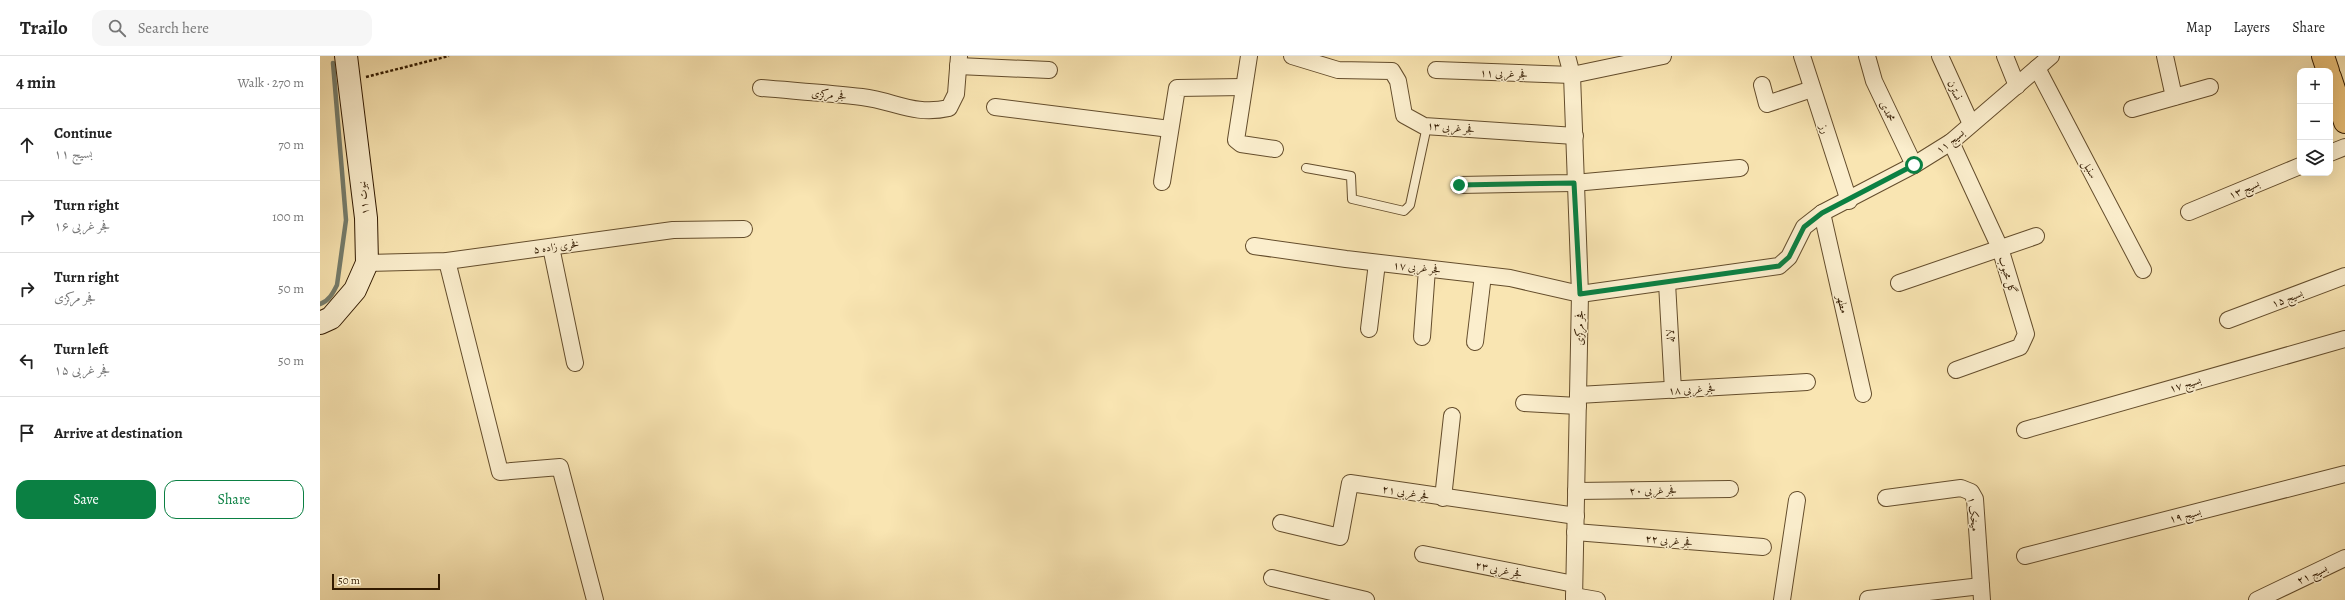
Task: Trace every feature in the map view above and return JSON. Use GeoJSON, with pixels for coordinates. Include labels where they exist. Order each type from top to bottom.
{"type":"FeatureCollection","features":[{"type":"Feature","properties":{"kind":"highway"},"geometry":{"type":"LineString","coordinates":[[2323,56],[2327,68]]}},
{"type":"Feature","properties":{"kind":"highway"},"geometry":{"type":"LineString","coordinates":[[2333,86],[2345,122]]}},
{"type":"Feature","properties":{"kind":"main road","name":"نبوت ۱۱"},"geometry":{"type":"LineString","coordinates":[[320,323],[331,318],[355,290],[367,263],[366,218],[346,56]]}},
{"type":"Feature","properties":{"kind":"street"},"geometry":{"type":"LineString","coordinates":[[1249,56],[1236,140],[1241,144],[1275,149]]}},
{"type":"Feature","properties":{"kind":"street","name":"فجر غربی ۱۳"},"geometry":{"type":"LineString","coordinates":[[1292,56],[1338,70],[1392,71],[1398,81],[1404,115],[1427,126],[1575,136]]}},
{"type":"Feature","properties":{"kind":"street","name":"فجر مرکزی"},"geometry":{"type":"LineString","coordinates":[[1568,56],[1572,75],[1575,136],[1574,183],[1580,294],[1574,594]]}},
{"type":"Feature","properties":{"kind":"street","name":"فجر غربی ۱۱"},"geometry":{"type":"LineString","coordinates":[[1436,70],[1572,75],[1663,56]]}},
{"type":"Feature","properties":{"kind":"street","name":"رز"},"geometry":{"type":"LineString","coordinates":[[1802,56],[1849,201]]}},
{"type":"Feature","properties":{"kind":"street","name":"محمدی"},"geometry":{"type":"LineString","coordinates":[[1867,56],[1874,81],[1914,165]]}},
{"type":"Feature","properties":{"kind":"street","name":"نسترن"},"geometry":{"type":"LineString","coordinates":[[1940,56],[1970,124]]}},
{"type":"Feature","properties":{"kind":"street"},"geometry":{"type":"LineString","coordinates":[[2005,56],[2017,86]]}},
{"type":"Feature","properties":{"kind":"street","name":"بسیج ۱۱"},"geometry":{"type":"LineString","coordinates":[[1667,282],[1779,266],[1789,257],[1804,227],[1822,213],[1849,201],[1914,165],[1951,142],[1970,124],[2051,56]]}},
{"type":"Feature","properties":{"kind":"street"},"geometry":{"type":"LineString","coordinates":[[2165,56],[2174,97]]}},
{"type":"Feature","properties":{"kind":"street"},"geometry":{"type":"LineString","coordinates":[[959,61],[1021,62],[1049,70]]}},
{"type":"Feature","properties":{"kind":"street","name":"فجر مرکزی"},"geometry":{"type":"LineString","coordinates":[[761,88],[864,98],[911,110],[932,112],[949,108],[956,94],[959,61]]}},
{"type":"Feature","properties":{"kind":"street","name":"سنبل"},"geometry":{"type":"LineString","coordinates":[[2037,68],[2143,270]]}},
{"type":"Feature","properties":{"kind":"street"},"geometry":{"type":"LineString","coordinates":[[1762,85],[1767,104],[1812,89]]}},
{"type":"Feature","properties":{"kind":"street"},"geometry":{"type":"LineString","coordinates":[[1162,182],[1177,88],[1243,87]]}},
{"type":"Feature","properties":{"kind":"street"},"geometry":{"type":"LineString","coordinates":[[2132,109],[2210,87]]}},
{"type":"Feature","properties":{"kind":"street"},"geometry":{"type":"LineString","coordinates":[[995,107],[1170,128]]}},
{"type":"Feature","properties":{"kind":"street","name":"گل محبوب"},"geometry":{"type":"LineString","coordinates":[[1951,142],[2000,248],[2026,334],[2020,347],[1956,370]]}},
{"type":"Feature","properties":{"kind":"street"},"geometry":{"type":"LineString","coordinates":[[2333,152],[2345,147]]}},
{"type":"Feature","properties":{"kind":"street","name":"بسیج ۱۳"},"geometry":{"type":"LineString","coordinates":[[2189,212],[2297,167]]}},
{"type":"Feature","properties":{"kind":"street"},"geometry":{"type":"LineString","coordinates":[[1459,185],[1574,183],[1740,168]]}},
{"type":"Feature","properties":{"kind":"street","name":"مطهر"},"geometry":{"type":"LineString","coordinates":[[1822,213],[1863,394]]}},
{"type":"Feature","properties":{"kind":"street","name":"فخری زاده ۵"},"geometry":{"type":"LineString","coordinates":[[367,263],[447,261],[673,230],[744,229]]}},
{"type":"Feature","properties":{"kind":"street"},"geometry":{"type":"LineString","coordinates":[[1899,282],[2036,236]]}},
{"type":"Feature","properties":{"kind":"street","name":"فجر غربی ۱۷"},"geometry":{"type":"LineString","coordinates":[[1254,246],[1377,263],[1510,278],[1580,294]]}},
{"type":"Feature","properties":{"kind":"street"},"geometry":{"type":"LineString","coordinates":[[551,247],[575,363]]}},
{"type":"Feature","properties":{"kind":"street"},"geometry":{"type":"LineString","coordinates":[[447,261],[500,472],[560,467],[595,600]]}},
{"type":"Feature","properties":{"kind":"street"},"geometry":{"type":"LineString","coordinates":[[1369,329],[1377,263]]}},
{"type":"Feature","properties":{"kind":"street"},"geometry":{"type":"LineString","coordinates":[[1422,337],[1427,268]]}},
{"type":"Feature","properties":{"kind":"street"},"geometry":{"type":"LineString","coordinates":[[1475,342],[1483,275]]}},
{"type":"Feature","properties":{"kind":"street","name":"بسیج ۱۵"},"geometry":{"type":"LineString","coordinates":[[2228,320],[2345,276]]}},
{"type":"Feature","properties":{"kind":"street"},"geometry":{"type":"LineString","coordinates":[[1580,294],[1667,282]]}},
{"type":"Feature","properties":{"kind":"street","name":"لاله"},"geometry":{"type":"LineString","coordinates":[[1667,282],[1673,390]]}},
{"type":"Feature","properties":{"kind":"street","name":"بسیج ۱۷"},"geometry":{"type":"LineString","coordinates":[[2025,430],[2345,339]]}},
{"type":"Feature","properties":{"kind":"street","name":"فجر غربی ۱۸"},"geometry":{"type":"LineString","coordinates":[[1524,403],[1578,400],[1673,390],[1807,382]]}},
{"type":"Feature","properties":{"kind":"street"},"geometry":{"type":"LineString","coordinates":[[1443,498],[1452,416]]}},
{"type":"Feature","properties":{"kind":"street","name":"بسیج ۱۹"},"geometry":{"type":"LineString","coordinates":[[2025,556],[2345,474]]}},
{"type":"Feature","properties":{"kind":"street","name":"فجر غربی ۲۱"},"geometry":{"type":"LineString","coordinates":[[1281,523],[1340,537],[1350,483],[1443,498],[1576,516]]}},
{"type":"Feature","properties":{"kind":"street","name":"میخک ۱"},"geometry":{"type":"LineString","coordinates":[[1886,498],[1961,488],[1971,492],[1975,499],[1981,593]]}},
{"type":"Feature","properties":{"kind":"street","name":"فجر غربی ۲۰"},"geometry":{"type":"LineString","coordinates":[[1576,491],[1730,489]]}},
{"type":"Feature","properties":{"kind":"street"},"geometry":{"type":"LineString","coordinates":[[1782,600],[1797,500]]}},
{"type":"Feature","properties":{"kind":"street","name":"فجر غربی ۲۲"},"geometry":{"type":"LineString","coordinates":[[1575,532],[1763,547]]}},
{"type":"Feature","properties":{"kind":"street","name":"فجر غربی ۲۳"},"geometry":{"type":"LineString","coordinates":[[1424,554],[1597,600]]}},
{"type":"Feature","properties":{"kind":"street","name":"بسیج ۲۱"},"geometry":{"type":"LineString","coordinates":[[2257,600],[2345,558]]}},
{"type":"Feature","properties":{"kind":"street"},"geometry":{"type":"LineString","coordinates":[[1272,578],[1366,600]]}},
{"type":"Feature","properties":{"kind":"street"},"geometry":{"type":"LineString","coordinates":[[1868,599],[1981,593]]}},
{"type":"Feature","properties":{"kind":"lane"},"geometry":{"type":"LineString","coordinates":[[1306,168],[1351,176],[1352,199],[1404,211],[1410,205],[1427,126]]}},
{"type":"Feature","properties":{"kind":"path"},"geometry":{"type":"LineString","coordinates":[[350,81],[449,56]]}},
{"type":"Feature","properties":{"kind":"waterway"},"geometry":{"type":"LineString","coordinates":[[320,304],[328,299],[337,285],[346,220],[333,63]]}},
{"type":"Feature","properties":{"kind":"route"},"geometry":{"type":"LineString","coordinates":[[1459,185],[1574,183],[1580,294],[1779,266],[1789,257],[1800,232],[1804,227],[1822,213],[1849,201],[1914,165]]}}]}
